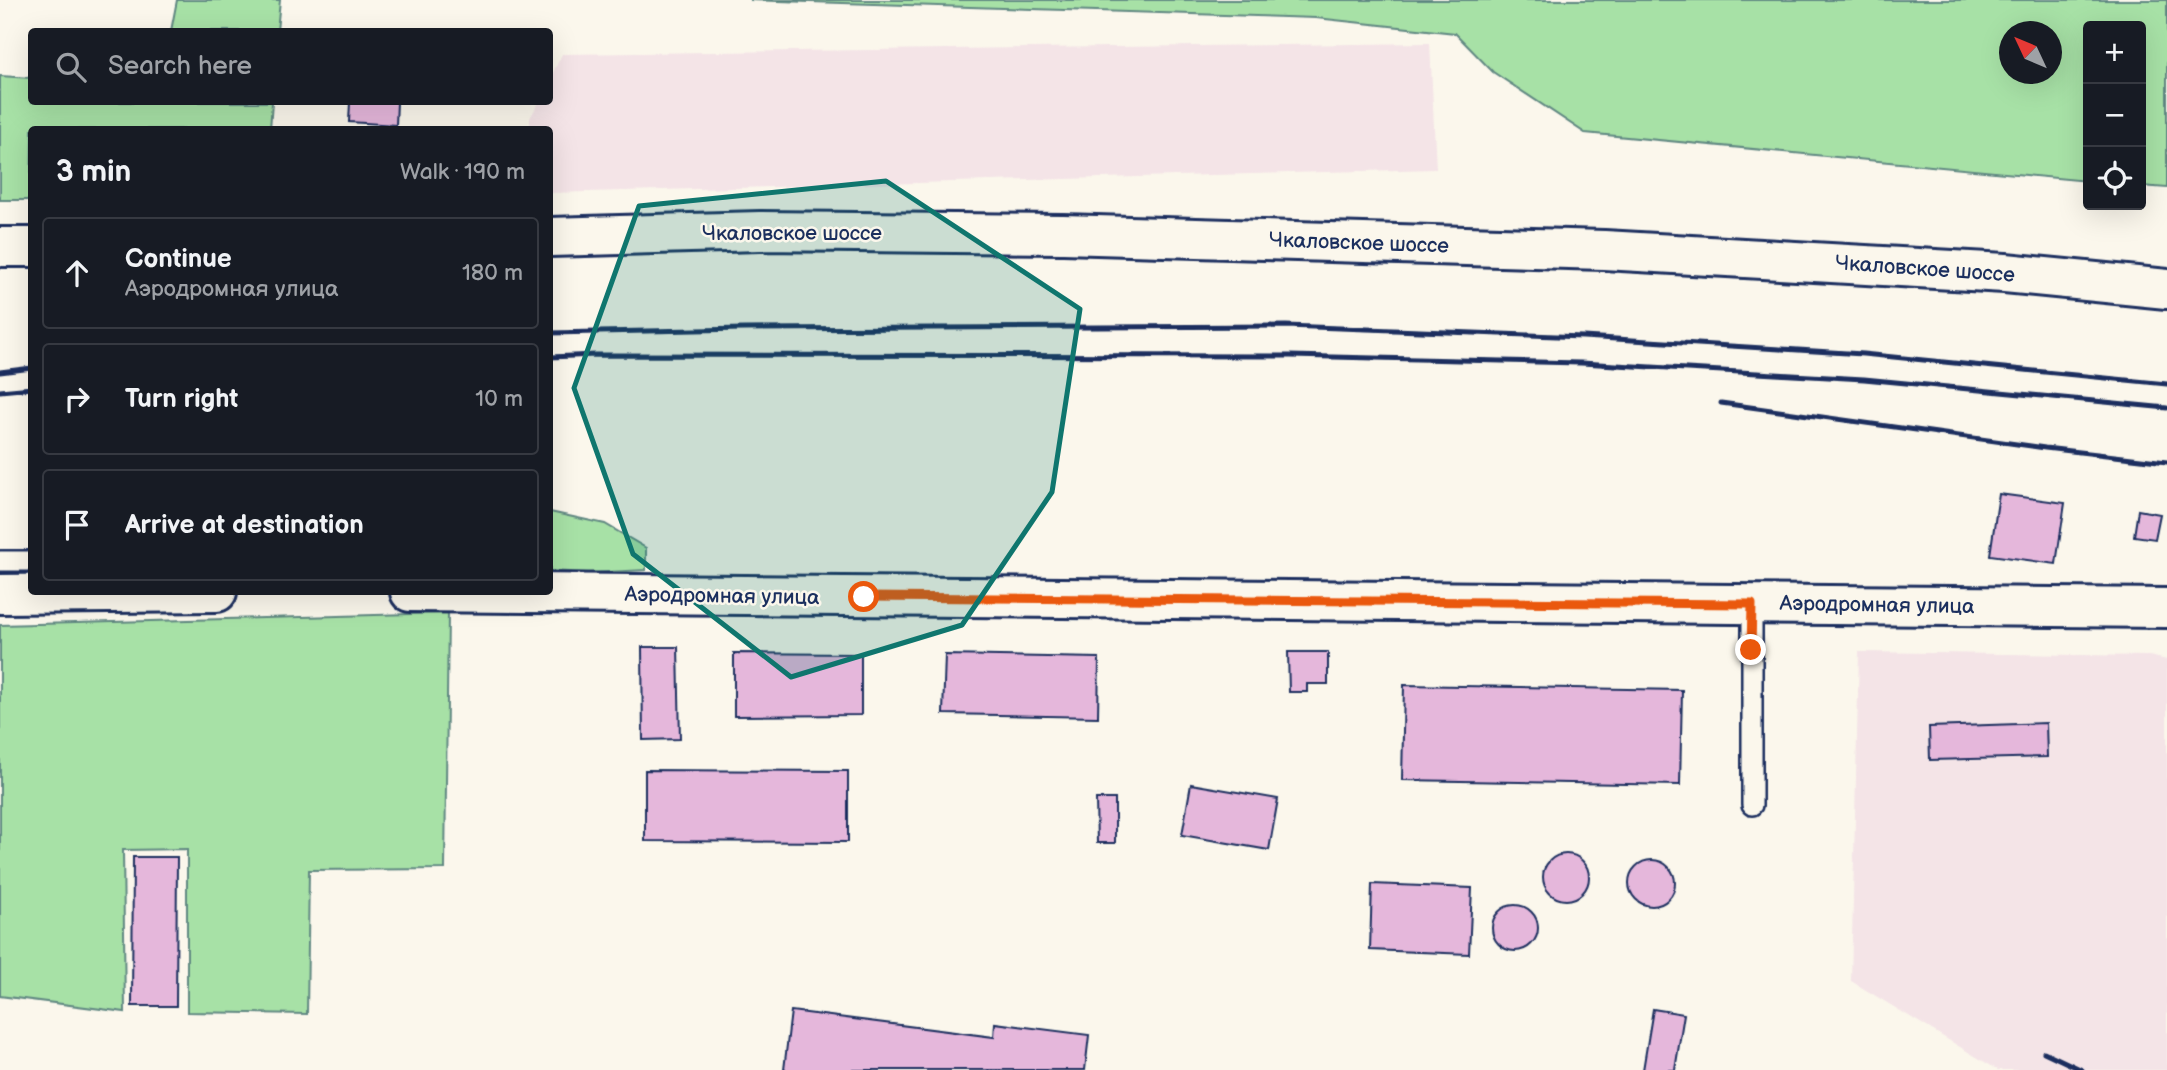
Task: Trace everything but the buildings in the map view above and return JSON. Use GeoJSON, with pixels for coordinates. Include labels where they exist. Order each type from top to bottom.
{"type":"FeatureCollection","features":[{"type":"Feature","properties":{"kind":"street","name":"Чкаловское шоссе"},"geometry":{"type":"LineString","coordinates":[[553,237],[760,231],[995,234],[1604,250],[2005,273],[2167,289]]}},
{"type":"Feature","properties":{"kind":"street"},"geometry":{"type":"LineString","coordinates":[[0,247],[28,247]]}},
{"type":"Feature","properties":{"kind":"street","name":"Аэродромная улица"},"geometry":{"type":"LineString","coordinates":[[553,593],[2167,608]]}},
{"type":"Feature","properties":{"kind":"street"},"geometry":{"type":"LineString","coordinates":[[0,594],[28,594]]}},
{"type":"Feature","properties":{"kind":"lane"},"geometry":{"type":"LineString","coordinates":[[0,561],[28,561]]}},
{"type":"Feature","properties":{"kind":"lane"},"geometry":{"type":"LineString","coordinates":[[1752,604],[1752,805]]}},
{"type":"Feature","properties":{"kind":"highlighted area"},"geometry":{"type":"Polygon","coordinates":[[[886,181],[1080,309],[1052,492],[962,625],[791,677],[633,554],[574,388],[639,206],[886,181]]]}},
{"type":"Feature","properties":{"kind":"shaded area"},"geometry":{"type":"Polygon","coordinates":[[[1430,43],[1436,169],[553,193],[553,126],[530,126],[530,118],[537,105],[553,105],[553,73],[562,54],[1430,43]]]}},
{"type":"Feature","properties":{"kind":"shaded area"},"geometry":{"type":"Polygon","coordinates":[[[1859,652],[2149,656],[2167,660],[2167,1070],[1998,1070],[1851,981],[1859,652]]]}},
{"type":"Feature","properties":{"kind":"green space"},"geometry":{"type":"Polygon","coordinates":[[[177,0],[280,0],[277,28],[172,28],[177,0]]]}},
{"type":"Feature","properties":{"kind":"green space"},"geometry":{"type":"Polygon","coordinates":[[[750,0],[2167,0],[2167,188],[2146,186],[2146,21],[2083,21],[2083,181],[1585,133],[1493,72],[1455,33],[1316,18],[750,0]]]}},
{"type":"Feature","properties":{"kind":"green space"},"geometry":{"type":"Polygon","coordinates":[[[0,76],[28,78],[28,105],[272,105],[270,126],[28,126],[28,200],[0,200],[0,76]]]}},
{"type":"Feature","properties":{"kind":"green space"},"geometry":{"type":"Polygon","coordinates":[[[553,513],[605,524],[646,548],[646,570],[588,573],[553,571],[553,513]]]}},
{"type":"Feature","properties":{"kind":"green space"},"geometry":{"type":"Polygon","coordinates":[[[448,613],[445,869],[309,870],[307,1014],[187,1012],[187,849],[123,850],[125,1012],[0,996],[0,625],[448,613]]]}},
{"type":"Feature","properties":{"kind":"railway"},"geometry":{"type":"LineString","coordinates":[[553,333],[744,329],[1286,326],[1583,337],[1863,354],[2167,384]]}},
{"type":"Feature","properties":{"kind":"railway"},"geometry":{"type":"LineString","coordinates":[[553,357],[1290,356],[1581,363],[1864,379],[2167,408]]}},
{"type":"Feature","properties":{"kind":"railway"},"geometry":{"type":"LineString","coordinates":[[0,372],[28,368]]}},
{"type":"Feature","properties":{"kind":"railway"},"geometry":{"type":"LineString","coordinates":[[0,391],[28,388]]}},
{"type":"Feature","properties":{"kind":"railway"},"geometry":{"type":"LineString","coordinates":[[1721,403],[2045,448],[2167,462]]}},
{"type":"Feature","properties":{"kind":"railway"},"geometry":{"type":"LineString","coordinates":[[2044,1052],[2082,1070]]}},
{"type":"Feature","properties":{"kind":"route"},"geometry":{"type":"LineString","coordinates":[[864,597],[1752,604],[1751,650]]}}]}
